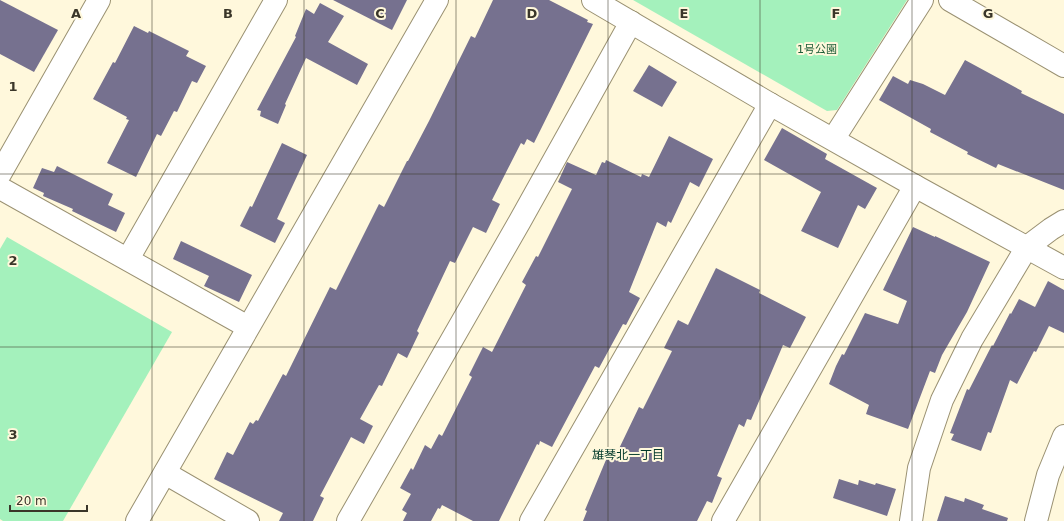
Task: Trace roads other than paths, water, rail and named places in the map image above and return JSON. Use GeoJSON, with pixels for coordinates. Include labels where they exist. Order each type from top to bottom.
{"type":"FeatureCollection","features":[{"type":"Feature","properties":{"kind":"street"},"geometry":{"type":"LineString","coordinates":[[0,174],[99,0]]}},
{"type":"Feature","properties":{"kind":"street"},"geometry":{"type":"LineString","coordinates":[[128,259],[276,0]]}},
{"type":"Feature","properties":{"kind":"street"},"geometry":{"type":"LineString","coordinates":[[137,521],[437,0]]}},
{"type":"Feature","properties":{"kind":"street"},"geometry":{"type":"LineString","coordinates":[[593,0],[770,104],[834,138],[915,186],[1064,268]]}},
{"type":"Feature","properties":{"kind":"street"},"geometry":{"type":"LineString","coordinates":[[834,138],[922,0]]}},
{"type":"Feature","properties":{"kind":"street"},"geometry":{"type":"LineString","coordinates":[[950,0],[1064,66]]}},
{"type":"Feature","properties":{"kind":"street"},"geometry":{"type":"LineString","coordinates":[[348,521],[520,221],[631,22]]}},
{"type":"Feature","properties":{"kind":"street"},"geometry":{"type":"LineString","coordinates":[[531,521],[770,104]]}},
{"type":"Feature","properties":{"kind":"street"},"geometry":{"type":"LineString","coordinates":[[723,521],[915,186]]}},
{"type":"Feature","properties":{"kind":"street"},"geometry":{"type":"LineString","coordinates":[[0,188],[248,328]]}},
{"type":"Feature","properties":{"kind":"street"},"geometry":{"type":"LineString","coordinates":[[911,521],[919,468],[942,400],[972,339],[1028,247],[1064,221]]}},
{"type":"Feature","properties":{"kind":"street"},"geometry":{"type":"LineString","coordinates":[[1036,521],[1048,475],[1064,436]]}},
{"type":"Feature","properties":{"kind":"street"},"geometry":{"type":"LineString","coordinates":[[164,473],[248,521]]}},
{"type":"Feature","properties":{"kind":"district","name":"雄琴北一丁目"},"geometry":{"type":"Point","coordinates":[628,455]}},
{"type":"Feature","properties":{"kind":"park label","name":"1号公園"},"geometry":{"type":"Point","coordinates":[817,49]}}]}
